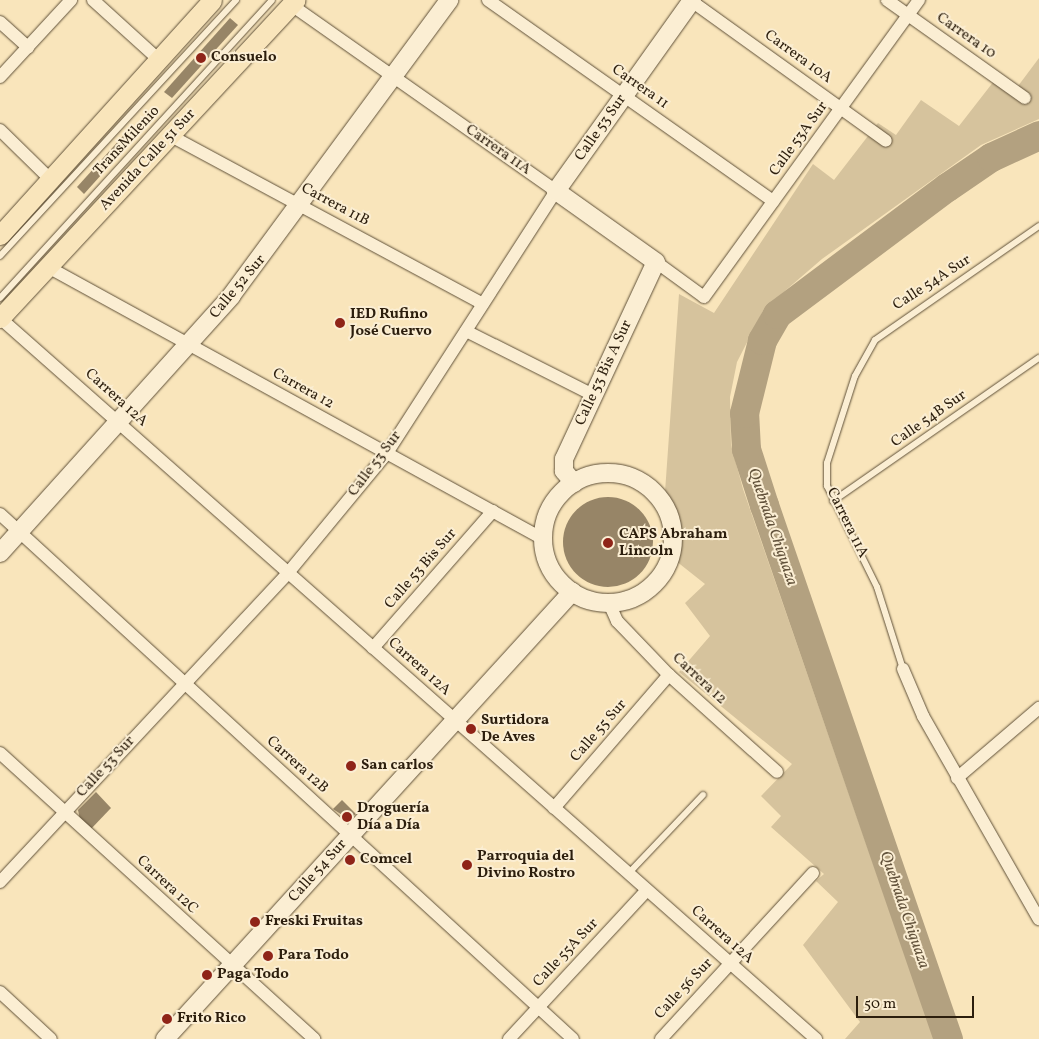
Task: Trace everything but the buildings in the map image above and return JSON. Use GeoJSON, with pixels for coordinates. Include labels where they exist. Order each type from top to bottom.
{"type":"FeatureCollection","features":[{"type":"Feature","properties":{"kind":"main road"},"geometry":{"type":"LineString","coordinates":[[0,235],[212,0]]}},
{"type":"Feature","properties":{"kind":"main road","name":"Avenida Calle 51 Sur"},"geometry":{"type":"LineString","coordinates":[[0,318],[171,136],[293,2]]}},
{"type":"Feature","properties":{"kind":"street"},"geometry":{"type":"LineString","coordinates":[[0,78],[71,0]]}},
{"type":"Feature","properties":{"kind":"street"},"geometry":{"type":"LineString","coordinates":[[94,0],[158,59]]}},
{"type":"Feature","properties":{"kind":"street","name":"Calle 52 Sur"},"geometry":{"type":"LineString","coordinates":[[0,553],[189,344],[302,206],[449,0]]}},
{"type":"Feature","properties":{"kind":"street","name":"Carrera 11"},"geometry":{"type":"LineString","coordinates":[[488,0],[773,201]]}},
{"type":"Feature","properties":{"kind":"street","name":"Calle 53 Sur"},"geometry":{"type":"LineString","coordinates":[[0,882],[288,573],[387,453],[556,192],[691,0]]}},
{"type":"Feature","properties":{"kind":"street","name":"Carrera 10A"},"geometry":{"type":"LineString","coordinates":[[691,0],[886,141]]}},
{"type":"Feature","properties":{"kind":"street","name":"Carrera 10"},"geometry":{"type":"LineString","coordinates":[[887,0],[1025,98]]}},
{"type":"Feature","properties":{"kind":"street","name":"Calle 53A Sur"},"geometry":{"type":"LineString","coordinates":[[704,296],[919,0]]}},
{"type":"Feature","properties":{"kind":"street","name":"Carrera 11A"},"geometry":{"type":"LineString","coordinates":[[293,2],[394,77],[704,296]]}},
{"type":"Feature","properties":{"kind":"street"},"geometry":{"type":"LineString","coordinates":[[0,22],[28,47]]}},
{"type":"Feature","properties":{"kind":"street"},"geometry":{"type":"LineString","coordinates":[[0,130],[50,179]]}},
{"type":"Feature","properties":{"kind":"street","name":"Carrera 11B"},"geometry":{"type":"LineString","coordinates":[[171,136],[483,304]]}},
{"type":"Feature","properties":{"kind":"street","name":"Calle 53 Bis A Sur"},"geometry":{"type":"LineString","coordinates":[[574,482],[563,462],[656,262]]}},
{"type":"Feature","properties":{"kind":"street","name":"Carrera 12"},"geometry":{"type":"LineString","coordinates":[[48,267],[543,539]]}},
{"type":"Feature","properties":{"kind":"street","name":"Carrera 12A"},"geometry":{"type":"LineString","coordinates":[[0,318],[816,1039]]}},
{"type":"Feature","properties":{"kind":"street"},"geometry":{"type":"LineString","coordinates":[[466,331],[593,395]]}},
{"type":"Feature","properties":{"kind":"street"},"geometry":{"type":"LineString","coordinates":[[600,474],[627,475],[658,495],[673,529],[668,566],[658,581],[627,601],[609,603],[572,592],[555,574],[543,539],[548,513],[574,482],[600,474]]}},
{"type":"Feature","properties":{"kind":"street","name":"Calle 53 Bis Sur"},"geometry":{"type":"LineString","coordinates":[[374,648],[493,511]]}},
{"type":"Feature","properties":{"kind":"street","name":"Carrera 12B"},"geometry":{"type":"LineString","coordinates":[[0,514],[573,1039]]}},
{"type":"Feature","properties":{"kind":"street","name":"Calle 54 Sur"},"geometry":{"type":"LineString","coordinates":[[165,1039],[572,592]]}},
{"type":"Feature","properties":{"kind":"street","name":"Carrera 12"},"geometry":{"type":"LineString","coordinates":[[609,603],[617,621],[669,675],[777,772]]}},
{"type":"Feature","properties":{"kind":"street"},"geometry":{"type":"LineString","coordinates":[[903,669],[957,778],[1039,919]]}},
{"type":"Feature","properties":{"kind":"street","name":"Calle 55 Sur"},"geometry":{"type":"LineString","coordinates":[[554,808],[669,675]]}},
{"type":"Feature","properties":{"kind":"street"},"geometry":{"type":"LineString","coordinates":[[957,778],[1039,708]]}},
{"type":"Feature","properties":{"kind":"street","name":"Carrera 12C"},"geometry":{"type":"LineString","coordinates":[[0,753],[314,1039]]}},
{"type":"Feature","properties":{"kind":"street","name":"Calle 56 Sur"},"geometry":{"type":"LineString","coordinates":[[661,1039],[813,873]]}},
{"type":"Feature","properties":{"kind":"street","name":"Calle 55A Sur"},"geometry":{"type":"LineString","coordinates":[[509,1039],[647,890]]}},
{"type":"Feature","properties":{"kind":"street"},"geometry":{"type":"LineString","coordinates":[[0,992],[51,1039]]}},
{"type":"Feature","properties":{"kind":"lane","name":"TransMilenio"},"geometry":{"type":"LineString","coordinates":[[0,256],[236,0]]}},
{"type":"Feature","properties":{"kind":"lane","name":"TransMilenio"},"geometry":{"type":"LineString","coordinates":[[0,298],[272,0]]}},
{"type":"Feature","properties":{"kind":"lane","name":"Calle 54A Sur"},"geometry":{"type":"LineString","coordinates":[[855,376],[875,340],[891,325],[1039,226]]}},
{"type":"Feature","properties":{"kind":"lane","name":"Calle 54B Sur"},"geometry":{"type":"LineString","coordinates":[[833,501],[1039,358]]}},
{"type":"Feature","properties":{"kind":"lane","name":"Carrera 11A"},"geometry":{"type":"LineString","coordinates":[[855,376],[827,463],[833,501],[877,587],[903,669]]}},
{"type":"Feature","properties":{"kind":"lane"},"geometry":{"type":"LineString","coordinates":[[628,874],[703,795]]}},
{"type":"Feature","properties":{"kind":"shaded area"},"geometry":{"type":"Polygon","coordinates":[[[1039,58],[1039,119],[981,145],[822,259],[764,309],[737,362],[730,397],[731,445],[743,489],[934,1039],[845,1039],[860,1022],[803,945],[838,902],[816,881],[824,874],[771,827],[781,816],[761,796],[792,764],[679,672],[710,636],[685,603],[705,584],[676,561],[679,523],[665,492],[679,294],[714,313],[813,164],[834,180],[878,123],[896,135],[921,100],[959,126],[994,81],[1012,94],[1039,58]]]}},
{"type":"Feature","properties":{"kind":"waterway","name":"Quebrada Chiguaza"},"geometry":{"type":"LineString","coordinates":[[948,1039],[764,505],[746,449],[744,413],[762,340],[777,314],[947,187],[991,157],[1039,135]]}},
{"type":"Feature","properties":{"kind":"place","name":"Consuelo"},"geometry":{"type":"Point","coordinates":[201,58]}},
{"type":"Feature","properties":{"kind":"place","name":"IED Rufino José Cuervo"},"geometry":{"type":"Point","coordinates":[340,323]}},
{"type":"Feature","properties":{"kind":"place","name":"CAPS Abraham Lincoln"},"geometry":{"type":"Point","coordinates":[608,543]}},
{"type":"Feature","properties":{"kind":"place","name":"Surtidora De Aves"},"geometry":{"type":"Point","coordinates":[471,729]}},
{"type":"Feature","properties":{"kind":"place","name":"San carlos"},"geometry":{"type":"Point","coordinates":[351,766]}},
{"type":"Feature","properties":{"kind":"place","name":"Droguería Día a Día"},"geometry":{"type":"Point","coordinates":[347,817]}},
{"type":"Feature","properties":{"kind":"place","name":"Comcel"},"geometry":{"type":"Point","coordinates":[350,860]}},
{"type":"Feature","properties":{"kind":"place","name":"Parroquia del Divino Rostro"},"geometry":{"type":"Point","coordinates":[467,865]}},
{"type":"Feature","properties":{"kind":"place","name":"Freski Fruitas"},"geometry":{"type":"Point","coordinates":[255,922]}},
{"type":"Feature","properties":{"kind":"place","name":"Para Todo"},"geometry":{"type":"Point","coordinates":[268,956]}},
{"type":"Feature","properties":{"kind":"place","name":"Paga Todo"},"geometry":{"type":"Point","coordinates":[207,975]}},
{"type":"Feature","properties":{"kind":"place","name":"Frito Rico"},"geometry":{"type":"Point","coordinates":[167,1019]}}]}
